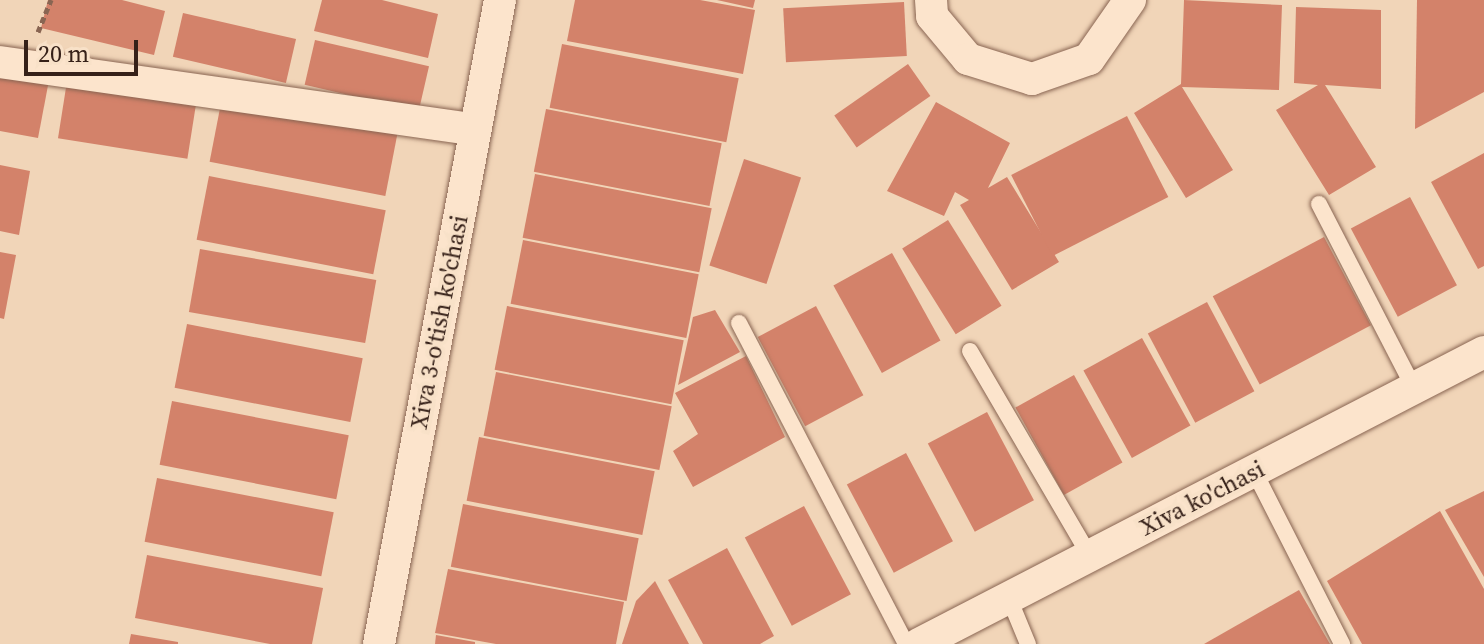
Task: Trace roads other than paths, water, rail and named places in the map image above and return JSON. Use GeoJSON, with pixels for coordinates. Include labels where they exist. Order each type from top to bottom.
{"type":"FeatureCollection","features":[{"type":"Feature","properties":{"kind":"street","name":"Xiva 3-o'tish ko'chasi"},"geometry":{"type":"LineString","coordinates":[[379,644],[500,0]]}},
{"type":"Feature","properties":{"kind":"street"},"geometry":{"type":"LineString","coordinates":[[931,0],[932,16],[968,59],[1032,79],[1089,59],[1130,0]]}},
{"type":"Feature","properties":{"kind":"street"},"geometry":{"type":"LineString","coordinates":[[0,62],[475,130]]}},
{"type":"Feature","properties":{"kind":"street","name":"Xiva ko'chasi"},"geometry":{"type":"LineString","coordinates":[[919,644],[1484,352]]}},
{"type":"Feature","properties":{"kind":"lane"},"geometry":{"type":"LineString","coordinates":[[1319,204],[1414,388]]}},
{"type":"Feature","properties":{"kind":"lane"},"geometry":{"type":"LineString","coordinates":[[739,323],[906,644]]}},
{"type":"Feature","properties":{"kind":"lane"},"geometry":{"type":"LineString","coordinates":[[970,351],[1090,556]]}},
{"type":"Feature","properties":{"kind":"lane"},"geometry":{"type":"LineString","coordinates":[[1254,471],[1342,644]]}},
{"type":"Feature","properties":{"kind":"lane"},"geometry":{"type":"LineString","coordinates":[[1009,598],[1028,644]]}}]}
